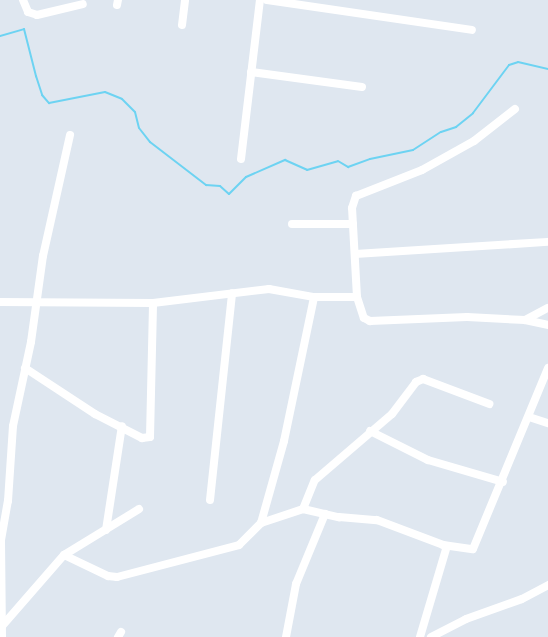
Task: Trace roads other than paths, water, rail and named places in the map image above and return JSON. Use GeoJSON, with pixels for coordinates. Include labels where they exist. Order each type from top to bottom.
{"type":"FeatureCollection","features":[{"type":"Feature","properties":{"kind":"street"},"geometry":{"type":"LineString","coordinates":[[24,0],[32,14],[83,4]]}},
{"type":"Feature","properties":{"kind":"street"},"geometry":{"type":"LineString","coordinates":[[182,25],[185,0]]}},
{"type":"Feature","properties":{"kind":"street"},"geometry":{"type":"LineString","coordinates":[[241,159],[260,0]]}},
{"type":"Feature","properties":{"kind":"street"},"geometry":{"type":"LineString","coordinates":[[267,0],[472,30]]}},
{"type":"Feature","properties":{"kind":"street"},"geometry":{"type":"LineString","coordinates":[[252,72],[362,87]]}},
{"type":"Feature","properties":{"kind":"street"},"geometry":{"type":"LineString","coordinates":[[515,109],[474,141],[422,170],[356,196],[352,208],[358,297],[364,318],[370,322],[467,317],[525,320],[548,325]]}},
{"type":"Feature","properties":{"kind":"street"},"geometry":{"type":"LineString","coordinates":[[2,637],[1,540],[13,426],[70,135]]}},
{"type":"Feature","properties":{"kind":"street"},"geometry":{"type":"LineString","coordinates":[[292,224],[353,224]]}},
{"type":"Feature","properties":{"kind":"street"},"geometry":{"type":"LineString","coordinates":[[355,254],[548,242]]}},
{"type":"Feature","properties":{"kind":"street"},"geometry":{"type":"LineString","coordinates":[[0,302],[153,303],[269,289],[314,298],[358,297]]}},
{"type":"Feature","properties":{"kind":"street"},"geometry":{"type":"LineString","coordinates":[[210,500],[232,293]]}},
{"type":"Feature","properties":{"kind":"street"},"geometry":{"type":"LineString","coordinates":[[261,523],[284,441],[314,298]]}},
{"type":"Feature","properties":{"kind":"street"},"geometry":{"type":"LineString","coordinates":[[25,368],[85,409],[122,426],[142,438],[150,437],[153,303]]}},
{"type":"Feature","properties":{"kind":"street"},"geometry":{"type":"LineString","coordinates":[[525,320],[548,308]]}},
{"type":"Feature","properties":{"kind":"street"},"geometry":{"type":"LineString","coordinates":[[64,555],[108,576],[117,576],[239,545],[261,523],[303,509],[325,514],[377,520],[447,546],[476,548],[548,368]]}},
{"type":"Feature","properties":{"kind":"street"},"geometry":{"type":"LineString","coordinates":[[303,509],[315,480],[392,414],[416,382],[423,379],[488,404]]}},
{"type":"Feature","properties":{"kind":"street"},"geometry":{"type":"LineString","coordinates":[[529,417],[548,423]]}},
{"type":"Feature","properties":{"kind":"street"},"geometry":{"type":"LineString","coordinates":[[106,530],[122,426]]}},
{"type":"Feature","properties":{"kind":"street"},"geometry":{"type":"LineString","coordinates":[[370,431],[428,460],[503,482]]}},
{"type":"Feature","properties":{"kind":"street"},"geometry":{"type":"LineString","coordinates":[[0,471],[9,473]]}},
{"type":"Feature","properties":{"kind":"street"},"geometry":{"type":"LineString","coordinates":[[2,626],[64,555],[139,509]]}},
{"type":"Feature","properties":{"kind":"street"},"geometry":{"type":"LineString","coordinates":[[286,637],[296,584],[325,514]]}},
{"type":"Feature","properties":{"kind":"street"},"geometry":{"type":"LineString","coordinates":[[420,637],[447,546]]}},
{"type":"Feature","properties":{"kind":"street"},"geometry":{"type":"LineString","coordinates":[[431,637],[466,619],[522,599],[548,585]]}},
{"type":"Feature","properties":{"kind":"waterway"},"geometry":{"type":"LineString","coordinates":[[0,36],[24,29],[42,95],[49,103],[105,92],[122,99],[135,112],[139,128],[150,142],[206,185],[220,186],[229,194],[246,177],[285,160],[307,170],[338,161],[348,167],[370,159],[413,150],[441,132],[456,127],[473,113],[509,65],[518,62],[548,69]]}}]}
